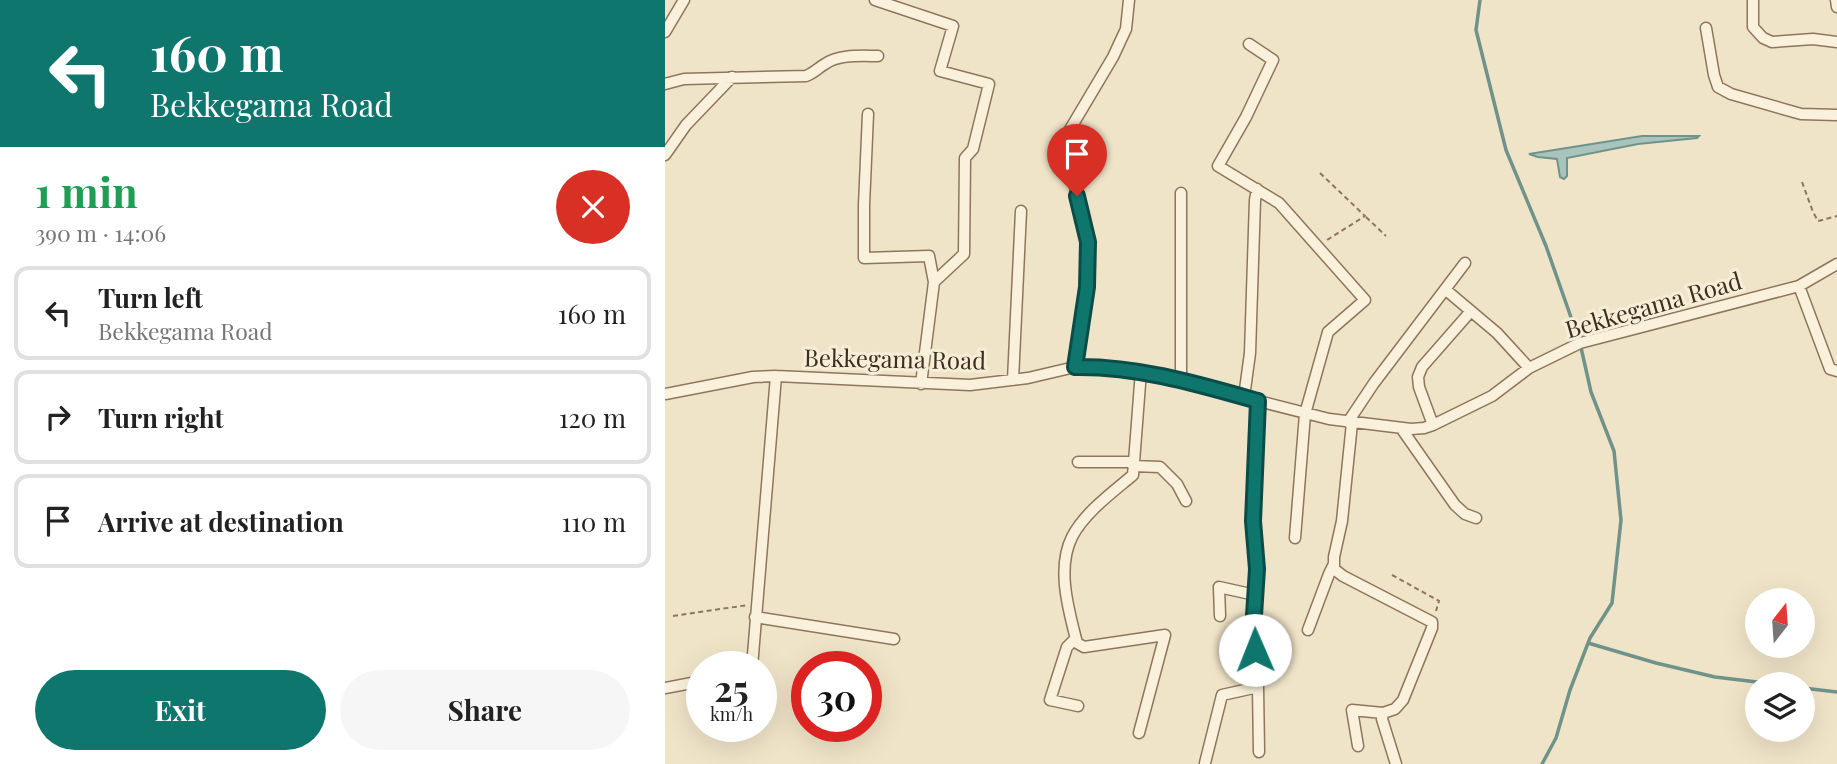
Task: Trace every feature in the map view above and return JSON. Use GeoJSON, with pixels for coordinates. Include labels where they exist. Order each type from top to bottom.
{"type":"FeatureCollection","features":[{"type":"Feature","properties":{"kind":"street"},"geometry":{"type":"LineString","coordinates":[[665,32],[684,0]]}},
{"type":"Feature","properties":{"kind":"street"},"geometry":{"type":"LineString","coordinates":[[874,0],[953,26],[940,71],[989,84],[973,149],[965,158],[964,254],[934,282]]}},
{"type":"Feature","properties":{"kind":"street"},"geometry":{"type":"LineString","coordinates":[[1075,367],[1087,287],[1088,242],[1067,154],[1069,131],[1113,57],[1126,29],[1129,0]]}},
{"type":"Feature","properties":{"kind":"street"},"geometry":{"type":"LineString","coordinates":[[1753,0],[1753,27],[1763,38],[1772,42],[1813,39],[1837,42]]}},
{"type":"Feature","properties":{"kind":"street"},"geometry":{"type":"LineString","coordinates":[[1836,0],[1837,7]]}},
{"type":"Feature","properties":{"kind":"street"},"geometry":{"type":"LineString","coordinates":[[1706,28],[1718,87],[1731,94],[1801,114],[1837,114]]}},
{"type":"Feature","properties":{"kind":"street"},"geometry":{"type":"LineString","coordinates":[[1249,44],[1273,60],[1246,117],[1218,166],[1279,204],[1365,300],[1328,332],[1305,414],[1295,538]]}},
{"type":"Feature","properties":{"kind":"street"},"geometry":{"type":"LineString","coordinates":[[665,84],[684,79],[806,76],[828,62],[853,56],[878,56]]}},
{"type":"Feature","properties":{"kind":"street"},"geometry":{"type":"LineString","coordinates":[[665,155],[686,125],[732,77]]}},
{"type":"Feature","properties":{"kind":"street"},"geometry":{"type":"LineString","coordinates":[[868,114],[864,258],[929,256],[934,282],[921,384]]}},
{"type":"Feature","properties":{"kind":"street"},"geometry":{"type":"LineString","coordinates":[[1244,397],[1250,353],[1257,189]]}},
{"type":"Feature","properties":{"kind":"street"},"geometry":{"type":"LineString","coordinates":[[1181,193],[1181,381]]}},
{"type":"Feature","properties":{"kind":"street"},"geometry":{"type":"LineString","coordinates":[[1013,380],[1021,211]]}},
{"type":"Feature","properties":{"kind":"street"},"geometry":{"type":"LineString","coordinates":[[1358,746],[1352,710],[1383,713],[1395,709],[1403,700],[1432,622],[1343,576],[1335,569],[1334,557],[1342,521],[1350,422],[1374,383],[1465,263]]}},
{"type":"Feature","properties":{"kind":"street","name":"Bekkegama Road"},"geometry":{"type":"LineString","coordinates":[[665,394],[750,378],[776,376],[970,385],[1013,380],[1075,367],[1105,367],[1141,371],[1305,414],[1401,428],[1425,428],[1492,396],[1529,368],[1580,343],[1799,286],[1837,264]]}},
{"type":"Feature","properties":{"kind":"street"},"geometry":{"type":"LineString","coordinates":[[1799,286],[1830,369],[1837,370]]}},
{"type":"Feature","properties":{"kind":"street"},"geometry":{"type":"LineString","coordinates":[[1446,290],[1497,333],[1529,368]]}},
{"type":"Feature","properties":{"kind":"street"},"geometry":{"type":"LineString","coordinates":[[1433,425],[1418,377],[1422,367],[1471,310]]}},
{"type":"Feature","properties":{"kind":"street"},"geometry":{"type":"LineString","coordinates":[[1139,733],[1165,635],[1084,647],[1077,643],[1066,599],[1065,556],[1073,536],[1094,508],[1133,475],[1141,371]]}},
{"type":"Feature","properties":{"kind":"street"},"geometry":{"type":"LineString","coordinates":[[753,651],[776,376]]}},
{"type":"Feature","properties":{"kind":"street"},"geometry":{"type":"LineString","coordinates":[[1258,401],[1253,521],[1257,569],[1253,631],[1258,687],[1259,752]]}},
{"type":"Feature","properties":{"kind":"street"},"geometry":{"type":"LineString","coordinates":[[1401,428],[1455,506],[1476,518]]}},
{"type":"Feature","properties":{"kind":"street"},"geometry":{"type":"LineString","coordinates":[[1078,462],[1160,467],[1177,484],[1186,501]]}},
{"type":"Feature","properties":{"kind":"street"},"geometry":{"type":"LineString","coordinates":[[1308,630],[1334,564]]}},
{"type":"Feature","properties":{"kind":"street"},"geometry":{"type":"LineString","coordinates":[[1220,616],[1220,587],[1255,595]]}},
{"type":"Feature","properties":{"kind":"street"},"geometry":{"type":"LineString","coordinates":[[755,617],[894,639]]}},
{"type":"Feature","properties":{"kind":"street"},"geometry":{"type":"LineString","coordinates":[[1075,639],[1067,647],[1050,700],[1078,706]]}},
{"type":"Feature","properties":{"kind":"street"},"geometry":{"type":"LineString","coordinates":[[665,688],[686,684]]}},
{"type":"Feature","properties":{"kind":"street"},"geometry":{"type":"LineString","coordinates":[[1206,762],[1222,695],[1258,687]]}},
{"type":"Feature","properties":{"kind":"street"},"geometry":{"type":"LineString","coordinates":[[1383,713],[1382,719],[1397,764]]}},
{"type":"Feature","properties":{"kind":"path"},"geometry":{"type":"LineString","coordinates":[[1320,173],[1386,236]]}},
{"type":"Feature","properties":{"kind":"path"},"geometry":{"type":"LineString","coordinates":[[1802,182],[1818,220],[1837,216]]}},
{"type":"Feature","properties":{"kind":"path"},"geometry":{"type":"LineString","coordinates":[[1317,246],[1365,216]]}},
{"type":"Feature","properties":{"kind":"path"},"geometry":{"type":"LineString","coordinates":[[1392,575],[1439,601],[1432,622]]}},
{"type":"Feature","properties":{"kind":"path"},"geometry":{"type":"LineString","coordinates":[[673,616],[756,604]]}},
{"type":"Feature","properties":{"kind":"water"},"geometry":{"type":"Polygon","coordinates":[[[1642,136],[1699,136],[1638,144],[1567,158],[1567,176],[1564,179],[1560,177],[1557,159],[1529,154],[1642,136]]]}},
{"type":"Feature","properties":{"kind":"waterway"},"geometry":{"type":"LineString","coordinates":[[1480,0],[1476,30],[1506,150],[1546,246],[1580,343],[1591,392],[1614,451],[1621,520],[1612,603],[1590,638],[1570,690],[1556,738],[1542,764]]}},
{"type":"Feature","properties":{"kind":"waterway"},"geometry":{"type":"LineString","coordinates":[[1588,643],[1656,663],[1715,677],[1745,681]]}},
{"type":"Feature","properties":{"kind":"waterway"},"geometry":{"type":"LineString","coordinates":[[1815,689],[1837,692]]}},
{"type":"Feature","properties":{"kind":"route"},"geometry":{"type":"LineString","coordinates":[[1077,196],[1088,242],[1087,287],[1075,367],[1141,371],[1258,401],[1253,521],[1257,569],[1253,631],[1255,650]]}}]}
